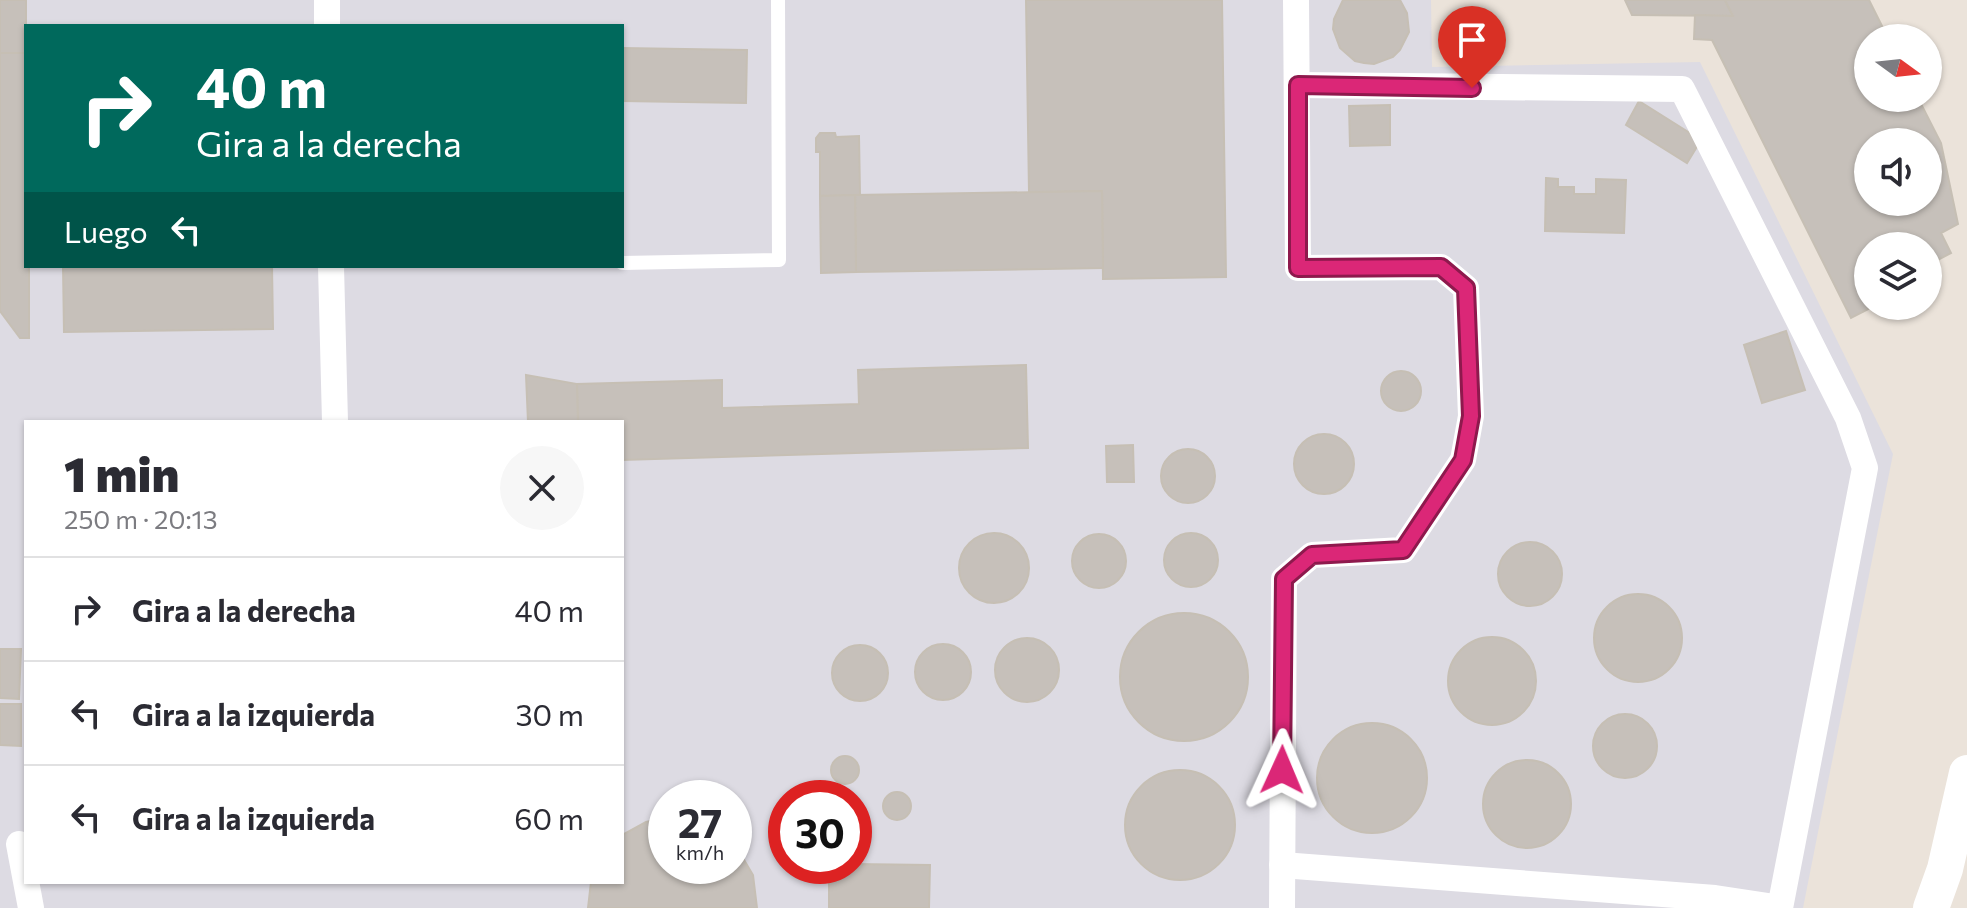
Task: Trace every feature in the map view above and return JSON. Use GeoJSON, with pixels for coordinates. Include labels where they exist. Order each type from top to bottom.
{"type":"FeatureCollection","features":[{"type":"Feature","properties":{"kind":"street"},"geometry":{"type":"LineString","coordinates":[[327,0],[327,24]]}},
{"type":"Feature","properties":{"kind":"street"},"geometry":{"type":"LineString","coordinates":[[1282,908],[1284,579],[1312,555],[1403,550],[1463,460],[1471,416],[1466,288],[1441,267],[1298,268],[1296,0]]}},
{"type":"Feature","properties":{"kind":"street"},"geometry":{"type":"LineString","coordinates":[[1282,865],[1700,896],[1780,908],[1865,468],[1848,418],[1682,89],[1298,85]]}},
{"type":"Feature","properties":{"kind":"street"},"geometry":{"type":"LineString","coordinates":[[331,268],[335,420]]}},
{"type":"Feature","properties":{"kind":"street"},"geometry":{"type":"LineString","coordinates":[[1931,908],[1945,869],[1967,773]]}},
{"type":"Feature","properties":{"kind":"street"},"geometry":{"type":"LineString","coordinates":[[15,844],[24,880]]}},
{"type":"Feature","properties":{"kind":"street"},"geometry":{"type":"LineString","coordinates":[[25,884],[31,908]]}},
{"type":"Feature","properties":{"kind":"lane"},"geometry":{"type":"LineString","coordinates":[[624,263],[779,260],[778,0]]}},
{"type":"Feature","properties":{"kind":"shaded area"},"geometry":{"type":"Polygon","coordinates":[[[0,0],[1431,0],[1432,67],[1700,62],[1893,454],[1803,908],[0,908],[0,0]]]}},
{"type":"Feature","properties":{"kind":"building"},"geometry":{"type":"Polygon","coordinates":[[[0,0],[26,0],[24,53],[0,53],[0,0]]]}},
{"type":"Feature","properties":{"kind":"building"},"geometry":{"type":"Polygon","coordinates":[[[1026,0],[1222,0],[1226,277],[1103,279],[1102,191],[1029,192],[1026,0]]]}},
{"type":"Feature","properties":{"kind":"building"},"geometry":{"type":"Polygon","coordinates":[[[1343,0],[1400,0],[1407,13],[1409,32],[1393,57],[1374,64],[1364,63],[1355,61],[1340,48],[1333,29],[1343,0]]]}},
{"type":"Feature","properties":{"kind":"building"},"geometry":{"type":"Polygon","coordinates":[[[1625,0],[1725,0],[1733,16],[1632,15],[1625,0]]]}},
{"type":"Feature","properties":{"kind":"building"},"geometry":{"type":"Polygon","coordinates":[[[1725,0],[1869,0],[1881,24],[1854,24],[1854,112],[1925,112],[1933,128],[1854,128],[1854,216],[1942,216],[1942,148],[1958,224],[1942,232],[1854,232],[1854,316],[1851,318],[1712,40],[1694,39],[1695,15],[1733,16],[1725,0]]]}},
{"type":"Feature","properties":{"kind":"building"},"geometry":{"type":"Polygon","coordinates":[[[624,48],[747,50],[746,103],[624,101],[624,48]]]}},
{"type":"Feature","properties":{"kind":"building"},"geometry":{"type":"Polygon","coordinates":[[[0,53],[24,53],[24,268],[29,268],[29,338],[20,338],[0,311],[0,53]]]}},
{"type":"Feature","properties":{"kind":"building"},"geometry":{"type":"Polygon","coordinates":[[[1639,101],[1701,140],[1687,163],[1626,125],[1639,101]]]}},
{"type":"Feature","properties":{"kind":"building"},"geometry":{"type":"Polygon","coordinates":[[[1390,105],[1390,145],[1350,146],[1349,106],[1390,105]]]}},
{"type":"Feature","properties":{"kind":"building"},"geometry":{"type":"Polygon","coordinates":[[[820,133],[835,133],[836,137],[859,136],[860,195],[820,196],[820,152],[816,152],[816,138],[820,133]]]}},
{"type":"Feature","properties":{"kind":"building"},"geometry":{"type":"Polygon","coordinates":[[[1546,178],[1558,179],[1558,187],[1574,187],[1574,194],[1596,194],[1596,179],[1626,180],[1624,233],[1545,231],[1546,178]]]}},
{"type":"Feature","properties":{"kind":"building"},"geometry":{"type":"Polygon","coordinates":[[[1102,191],[1103,268],[856,272],[855,195],[1102,191]]]}},
{"type":"Feature","properties":{"kind":"building"},"geometry":{"type":"Polygon","coordinates":[[[855,195],[856,272],[821,273],[820,196],[855,195]]]}},
{"type":"Feature","properties":{"kind":"building"},"geometry":{"type":"Polygon","coordinates":[[[1942,235],[1951,253],[1942,258],[1942,235]]]}},
{"type":"Feature","properties":{"kind":"building"},"geometry":{"type":"Polygon","coordinates":[[[63,268],[272,268],[273,329],[64,332],[63,268]]]}},
{"type":"Feature","properties":{"kind":"building"},"geometry":{"type":"Polygon","coordinates":[[[1786,331],[1805,390],[1762,403],[1744,345],[1786,331]]]}},
{"type":"Feature","properties":{"kind":"building"},"geometry":{"type":"Polygon","coordinates":[[[1026,365],[1028,448],[624,460],[624,420],[578,420],[577,384],[722,380],[722,408],[859,404],[858,370],[1026,365]]]}},
{"type":"Feature","properties":{"kind":"building"},"geometry":{"type":"Polygon","coordinates":[[[1401,371],[1415,377],[1421,391],[1415,405],[1401,411],[1387,405],[1381,391],[1387,377],[1401,371]]]}},
{"type":"Feature","properties":{"kind":"building"},"geometry":{"type":"Polygon","coordinates":[[[526,375],[577,384],[578,420],[528,420],[526,375]]]}},
{"type":"Feature","properties":{"kind":"building"},"geometry":{"type":"Polygon","coordinates":[[[1324,434],[1336,436],[1345,443],[1352,452],[1352,476],[1345,485],[1336,492],[1324,494],[1312,492],[1303,485],[1296,476],[1294,464],[1296,452],[1303,443],[1312,436],[1324,434]]]}},
{"type":"Feature","properties":{"kind":"building"},"geometry":{"type":"Polygon","coordinates":[[[1133,445],[1134,482],[1107,482],[1106,446],[1133,445]]]}},
{"type":"Feature","properties":{"kind":"building"},"geometry":{"type":"Polygon","coordinates":[[[1188,449],[1207,457],[1215,476],[1207,495],[1188,503],[1169,495],[1161,476],[1169,457],[1188,449]]]}},
{"type":"Feature","properties":{"kind":"building"},"geometry":{"type":"Polygon","coordinates":[[[987,533],[1001,533],[1023,548],[1029,568],[1027,581],[1019,593],[1001,603],[987,603],[965,588],[959,575],[959,561],[974,539],[987,533]]]}},
{"type":"Feature","properties":{"kind":"building"},"geometry":{"type":"Polygon","coordinates":[[[1191,533],[1210,541],[1218,560],[1210,579],[1191,587],[1172,579],[1164,560],[1172,541],[1191,533]]]}},
{"type":"Feature","properties":{"kind":"building"},"geometry":{"type":"Polygon","coordinates":[[[1099,534],[1118,542],[1126,561],[1118,580],[1099,588],[1080,580],[1072,561],[1080,542],[1099,534]]]}},
{"type":"Feature","properties":{"kind":"building"},"geometry":{"type":"Polygon","coordinates":[[[1524,542],[1536,542],[1553,551],[1560,562],[1560,586],[1553,597],[1536,606],[1524,606],[1512,601],[1503,592],[1498,580],[1498,568],[1503,556],[1512,547],[1524,542]]]}},
{"type":"Feature","properties":{"kind":"building"},"geometry":{"type":"Polygon","coordinates":[[[1638,594],[1655,598],[1669,607],[1678,621],[1682,638],[1678,655],[1669,669],[1655,678],[1638,682],[1621,678],[1607,669],[1598,655],[1594,638],[1598,621],[1607,607],[1621,598],[1638,594]]]}},
{"type":"Feature","properties":{"kind":"building"},"geometry":{"type":"Polygon","coordinates":[[[1184,613],[1208,618],[1229,632],[1243,653],[1248,677],[1243,701],[1229,722],[1208,736],[1184,741],[1160,736],[1139,722],[1125,701],[1120,677],[1125,653],[1139,632],[1160,618],[1184,613]]]}},
{"type":"Feature","properties":{"kind":"building"},"geometry":{"type":"Polygon","coordinates":[[[1492,637],[1509,641],[1523,650],[1532,664],[1536,681],[1532,698],[1523,712],[1509,721],[1492,725],[1475,721],[1461,712],[1452,698],[1448,681],[1452,664],[1461,650],[1475,641],[1492,637]]]}},
{"type":"Feature","properties":{"kind":"building"},"geometry":{"type":"Polygon","coordinates":[[[1021,638],[1033,638],[1050,647],[1057,658],[1057,682],[1050,693],[1033,702],[1021,702],[1009,697],[1000,688],[995,676],[995,664],[1000,652],[1009,643],[1021,638]]]}},
{"type":"Feature","properties":{"kind":"building"},"geometry":{"type":"Polygon","coordinates":[[[943,644],[963,652],[971,672],[963,692],[943,700],[923,692],[915,672],[923,652],[943,644]]]}},
{"type":"Feature","properties":{"kind":"building"},"geometry":{"type":"Polygon","coordinates":[[[860,645],[880,653],[888,673],[880,693],[860,701],[840,693],[832,673],[840,653],[860,645]]]}},
{"type":"Feature","properties":{"kind":"building"},"geometry":{"type":"Polygon","coordinates":[[[0,649],[21,649],[19,699],[0,698],[0,649]]]}},
{"type":"Feature","properties":{"kind":"building"},"geometry":{"type":"Polygon","coordinates":[[[0,704],[21,704],[21,746],[0,745],[0,704]]]}},
{"type":"Feature","properties":{"kind":"building"},"geometry":{"type":"Polygon","coordinates":[[[1619,714],[1631,714],[1648,723],[1655,734],[1655,758],[1648,769],[1631,778],[1619,778],[1607,773],[1598,764],[1593,752],[1593,740],[1598,728],[1607,719],[1619,714]]]}},
{"type":"Feature","properties":{"kind":"building"},"geometry":{"type":"Polygon","coordinates":[[[1372,723],[1393,727],[1411,739],[1423,757],[1427,778],[1423,799],[1411,817],[1393,829],[1372,833],[1351,829],[1333,817],[1321,799],[1317,778],[1321,757],[1333,739],[1351,727],[1372,723]]]}},
{"type":"Feature","properties":{"kind":"building"},"geometry":{"type":"Polygon","coordinates":[[[840,757],[850,757],[858,765],[855,780],[835,780],[832,775],[832,765],[840,757]]]}},
{"type":"Feature","properties":{"kind":"building"},"geometry":{"type":"Polygon","coordinates":[[[1527,760],[1544,764],[1558,773],[1567,787],[1571,804],[1567,821],[1558,835],[1544,844],[1527,848],[1510,844],[1496,835],[1487,821],[1483,804],[1487,787],[1496,773],[1510,764],[1527,760]]]}},
{"type":"Feature","properties":{"kind":"building"},"geometry":{"type":"Polygon","coordinates":[[[1180,770],[1201,774],[1219,786],[1231,804],[1235,825],[1231,846],[1219,864],[1201,876],[1180,880],[1159,876],[1141,864],[1129,846],[1125,825],[1129,804],[1141,786],[1159,774],[1180,770]]]}},
{"type":"Feature","properties":{"kind":"building"},"geometry":{"type":"Polygon","coordinates":[[[897,792],[907,796],[911,806],[907,816],[897,820],[887,816],[883,806],[887,796],[897,792]]]}},
{"type":"Feature","properties":{"kind":"building"},"geometry":{"type":"Polygon","coordinates":[[[648,822],[648,884],[752,884],[752,873],[757,908],[588,908],[591,884],[624,884],[624,834],[648,822]]]}},
{"type":"Feature","properties":{"kind":"building"},"geometry":{"type":"Polygon","coordinates":[[[872,864],[930,865],[929,908],[829,908],[829,884],[872,884],[872,864]]]}},
{"type":"Feature","properties":{"kind":"route"},"geometry":{"type":"LineString","coordinates":[[1282,770],[1284,579],[1312,555],[1403,550],[1463,460],[1471,416],[1466,288],[1441,267],[1298,268],[1298,85],[1472,88]]}}]}
